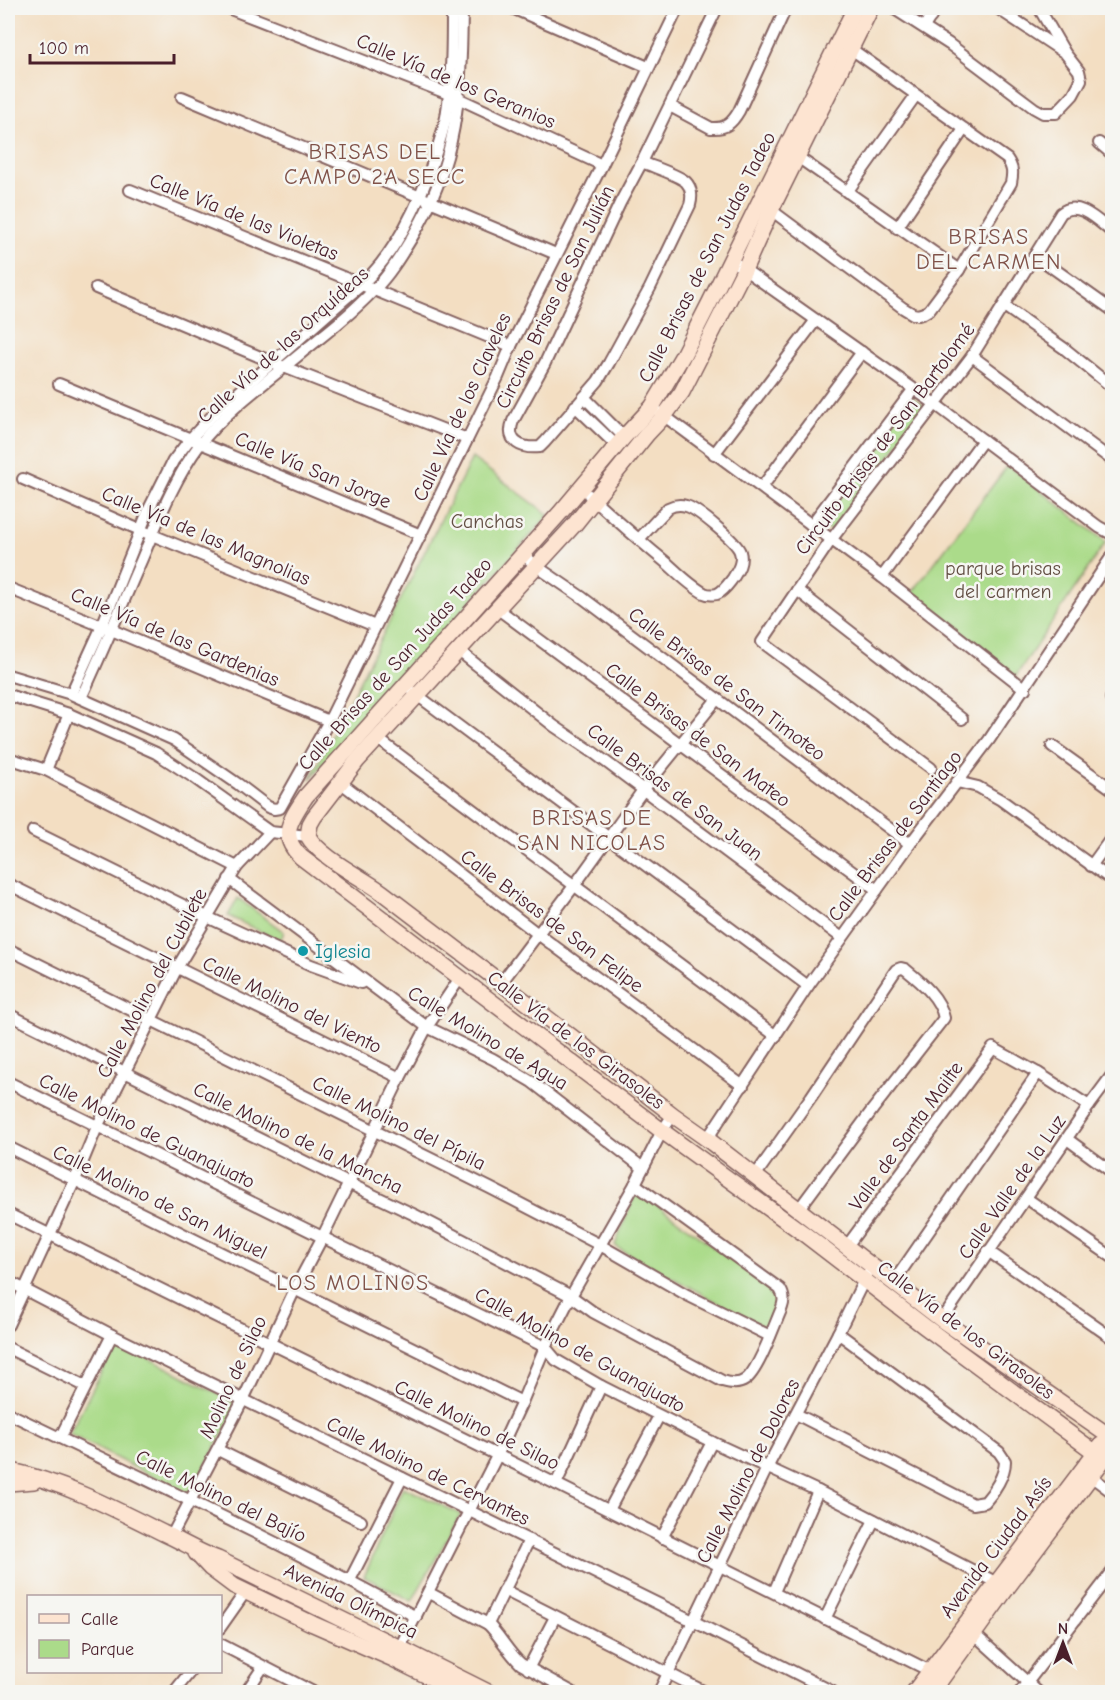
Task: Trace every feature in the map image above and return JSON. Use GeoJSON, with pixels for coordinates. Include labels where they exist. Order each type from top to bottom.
{"type":"FeatureCollection","features":[{"type":"Feature","properties":{"kind":"street","name":"Calle Vía de los Geranios"},"geometry":{"type":"LineString","coordinates":[[228,8],[454,97],[602,165]]}},
{"type":"Feature","properties":{"kind":"street","name":"Calle Vía de las Orquídeas"},"geometry":{"type":"LineString","coordinates":[[452,8],[454,97]]}},
{"type":"Feature","properties":{"kind":"street","name":"Calle Vía de las Orquídeas"},"geometry":{"type":"LineString","coordinates":[[76,696],[152,533],[177,483],[201,443],[241,403],[374,290],[394,267],[423,220],[441,138],[461,67],[462,8]]}},
{"type":"Feature","properties":{"kind":"street"},"geometry":{"type":"LineString","coordinates":[[512,8],[648,67]]}},
{"type":"Feature","properties":{"kind":"street","name":"Calle Vía de los Claveles"},"geometry":{"type":"LineString","coordinates":[[76,696],[174,740],[268,807],[278,809],[284,804],[329,721],[422,535],[511,346],[678,8]]}},
{"type":"Feature","properties":{"kind":"street","name":"Circuito Brisas de San Julián"},"geometry":{"type":"LineString","coordinates":[[642,162],[687,183],[692,199],[650,288],[598,381],[540,447],[524,447],[512,435],[513,421],[545,363],[620,203],[717,8]]}},
{"type":"Feature","properties":{"kind":"street"},"geometry":{"type":"LineString","coordinates":[[670,106],[711,128],[718,129],[730,124],[739,111],[786,8]]}},
{"type":"Feature","properties":{"kind":"street","name":"Calle Brisas de San Judas Tadeo"},"geometry":{"type":"LineString","coordinates":[[845,44],[855,8]]}},
{"type":"Feature","properties":{"kind":"street","name":"Calle Brisas de San Judas Tadeo"},"geometry":{"type":"LineString","coordinates":[[308,836],[310,824],[340,782],[574,525],[647,434],[683,355],[731,260],[792,153],[845,44],[871,8]]}},
{"type":"Feature","properties":{"kind":"street"},"geometry":{"type":"LineString","coordinates":[[893,8],[924,27],[1043,113],[1051,114],[1060,110],[1080,84],[1079,71],[1065,53],[1039,8]]}},
{"type":"Feature","properties":{"kind":"street"},"geometry":{"type":"LineString","coordinates":[[917,8],[934,12],[924,27]]}},
{"type":"Feature","properties":{"kind":"street"},"geometry":{"type":"LineString","coordinates":[[998,8],[1065,53]]}},
{"type":"Feature","properties":{"kind":"street"},"geometry":{"type":"LineString","coordinates":[[771,210],[913,314],[921,315],[929,310],[959,270],[1011,183],[1012,166],[1007,159],[845,44]]}},
{"type":"Feature","properties":{"kind":"street"},"geometry":{"type":"LineString","coordinates":[[847,192],[916,94]]}},
{"type":"Feature","properties":{"kind":"street"},"geometry":{"type":"LineString","coordinates":[[182,97],[556,254]]}},
{"type":"Feature","properties":{"kind":"street"},"geometry":{"type":"LineString","coordinates":[[897,228],[964,129]]}},
{"type":"Feature","properties":{"kind":"street"},"geometry":{"type":"LineString","coordinates":[[1099,143],[1113,154]]}},
{"type":"Feature","properties":{"kind":"street"},"geometry":{"type":"LineString","coordinates":[[792,153],[959,270]]}},
{"type":"Feature","properties":{"kind":"street","name":"Calle Brisas de San Judas Tadeo"},"geometry":{"type":"LineString","coordinates":[[288,834],[292,819],[306,796],[333,764],[561,513],[621,442],[686,385],[745,268],[771,210],[792,153]]}},
{"type":"Feature","properties":{"kind":"street","name":"Calle Vía de las Violetas"},"geometry":{"type":"LineString","coordinates":[[130,190],[511,346]]}},
{"type":"Feature","properties":{"kind":"street","name":"Calle Vía de las Orquídeas"},"geometry":{"type":"LineString","coordinates":[[107,628],[140,530],[173,461],[215,413],[363,285],[380,267],[426,199]]}},
{"type":"Feature","properties":{"kind":"street","name":"Circuito Brisas de San Bartolomé"},"geometry":{"type":"LineString","coordinates":[[931,768],[762,642],[831,540],[972,356],[1057,219],[1065,210],[1072,208],[1085,212],[1113,232]]}},
{"type":"Feature","properties":{"kind":"street"},"geometry":{"type":"LineString","coordinates":[[1036,256],[1113,310]]}},
{"type":"Feature","properties":{"kind":"street"},"geometry":{"type":"LineString","coordinates":[[731,260],[935,404],[1099,527],[1113,534]]}},
{"type":"Feature","properties":{"kind":"street"},"geometry":{"type":"LineString","coordinates":[[96,288],[284,367],[467,439]]}},
{"type":"Feature","properties":{"kind":"street"},"geometry":{"type":"LineString","coordinates":[[1004,306],[1065,349],[1113,387]]}},
{"type":"Feature","properties":{"kind":"street"},"geometry":{"type":"LineString","coordinates":[[714,454],[816,320]]}},
{"type":"Feature","properties":{"kind":"street"},"geometry":{"type":"LineString","coordinates":[[762,487],[862,352]]}},
{"type":"Feature","properties":{"kind":"street"},"geometry":{"type":"LineString","coordinates":[[972,356],[1113,460]]}},
{"type":"Feature","properties":{"kind":"street","name":"Calle Vía San Jorge"},"geometry":{"type":"LineString","coordinates":[[59,384],[422,535]]}},
{"type":"Feature","properties":{"kind":"street"},"geometry":{"type":"LineString","coordinates":[[811,525],[913,390]]}},
{"type":"Feature","properties":{"kind":"street"},"geometry":{"type":"LineString","coordinates":[[584,397],[621,442]]}},
{"type":"Feature","properties":{"kind":"street"},"geometry":{"type":"LineString","coordinates":[[575,406],[621,442]]}},
{"type":"Feature","properties":{"kind":"street"},"geometry":{"type":"LineString","coordinates":[[658,411],[882,577],[1025,689]]}},
{"type":"Feature","properties":{"kind":"street"},"geometry":{"type":"LineString","coordinates":[[882,577],[983,440]]}},
{"type":"Feature","properties":{"kind":"street","name":"Calle Vía de las Magnolias"},"geometry":{"type":"LineString","coordinates":[[23,479],[140,530],[375,626]]}},
{"type":"Feature","properties":{"kind":"street"},"geometry":{"type":"LineString","coordinates":[[582,489],[595,501],[692,585],[702,592],[711,595],[720,592],[740,567],[740,550],[692,508],[683,505],[668,508],[639,539]]}},
{"type":"Feature","properties":{"kind":"street"},"geometry":{"type":"LineString","coordinates":[[561,513],[574,525]]}},
{"type":"Feature","properties":{"kind":"street","name":"Calle Brisas de San Timoteo"},"geometry":{"type":"LineString","coordinates":[[522,554],[910,844]]}},
{"type":"Feature","properties":{"kind":"street","name":"Calle Brisas de Santiago"},"geometry":{"type":"LineString","coordinates":[[707,1138],[808,986],[1025,689],[1113,555]]}},
{"type":"Feature","properties":{"kind":"street","name":"Calle Vía de las Gardenias"},"geometry":{"type":"LineString","coordinates":[[8,588],[329,721]]}},
{"type":"Feature","properties":{"kind":"street"},"geometry":{"type":"LineString","coordinates":[[797,590],[962,719]]}},
{"type":"Feature","properties":{"kind":"street","name":"Calle Brisas de San Mateo"},"geometry":{"type":"LineString","coordinates":[[498,609],[877,890]]}},
{"type":"Feature","properties":{"kind":"street","name":"Calle Brisas de San Juan"},"geometry":{"type":"LineString","coordinates":[[459,651],[554,726],[594,753],[842,938]]}},
{"type":"Feature","properties":{"kind":"street"},"geometry":{"type":"LineString","coordinates":[[8,675],[76,696]]}},
{"type":"Feature","properties":{"kind":"street"},"geometry":{"type":"LineString","coordinates":[[406,686],[808,986]]}},
{"type":"Feature","properties":{"kind":"street"},"geometry":{"type":"LineString","coordinates":[[8,695],[69,714],[156,753],[270,832],[308,836]]}},
{"type":"Feature","properties":{"kind":"street"},"geometry":{"type":"LineString","coordinates":[[501,983],[643,790],[717,699]]}},
{"type":"Feature","properties":{"kind":"street"},"geometry":{"type":"LineString","coordinates":[[46,770],[69,714]]}},
{"type":"Feature","properties":{"kind":"street"},"geometry":{"type":"LineString","coordinates":[[378,739],[776,1036]]}},
{"type":"Feature","properties":{"kind":"street"},"geometry":{"type":"LineString","coordinates":[[1052,746],[1113,789]]}},
{"type":"Feature","properties":{"kind":"street"},"geometry":{"type":"LineString","coordinates":[[8,758],[46,770],[237,867]]}},
{"type":"Feature","properties":{"kind":"street","name":"Calle Brisas de San Felipe"},"geometry":{"type":"LineString","coordinates":[[340,782],[538,934],[743,1086]]}},
{"type":"Feature","properties":{"kind":"street"},"geometry":{"type":"LineString","coordinates":[[957,782],[987,791],[1113,880]]}},
{"type":"Feature","properties":{"kind":"street","name":"Calle Molino de Agua"},"geometry":{"type":"LineString","coordinates":[[33,831],[207,917],[311,965],[370,986]]}},
{"type":"Feature","properties":{"kind":"street","name":"Calle Molino del Cubilete"},"geometry":{"type":"LineString","coordinates":[[8,1325],[75,1180],[97,1126],[177,968],[237,867],[270,832]]}},
{"type":"Feature","properties":{"kind":"street","name":"Calle Vía de los Girasoles"},"geometry":{"type":"LineString","coordinates":[[288,834],[290,845],[301,857],[662,1131],[803,1233],[868,1272],[893,1283],[1107,1444]]}},
{"type":"Feature","properties":{"kind":"street","name":"Calle Vía de los Girasoles"},"geometry":{"type":"LineString","coordinates":[[308,836],[323,853],[376,888],[847,1246],[868,1272],[924,1326],[1107,1444]]}},
{"type":"Feature","properties":{"kind":"street"},"geometry":{"type":"LineString","coordinates":[[1091,866],[1113,837]]}},
{"type":"Feature","properties":{"kind":"street","name":"Calle Molino de Agua"},"geometry":{"type":"LineString","coordinates":[[229,879],[427,1028],[493,1059],[532,1082],[643,1167]]}},
{"type":"Feature","properties":{"kind":"street","name":"Calle Molino del Viento"},"geometry":{"type":"LineString","coordinates":[[8,884],[400,1078]]}},
{"type":"Feature","properties":{"kind":"street","name":"Calle Molino del Pípila"},"geometry":{"type":"LineString","coordinates":[[8,950],[490,1188],[600,1245],[687,1295],[770,1336]]}},
{"type":"Feature","properties":{"kind":"street"},"geometry":{"type":"LineString","coordinates":[[755,1176],[896,970],[905,969],[919,980],[942,1008],[944,1018],[799,1209]]}},
{"type":"Feature","properties":{"kind":"street","name":"Molino de Silao"},"geometry":{"type":"LineString","coordinates":[[171,1536],[243,1400],[268,1343],[400,1078],[427,1028],[460,978]]}},
{"type":"Feature","properties":{"kind":"street","name":"Calle Molino de la Mancha"},"geometry":{"type":"LineString","coordinates":[[8,1014],[348,1184],[415,1215],[571,1296],[593,1312],[722,1381],[731,1383],[751,1376],[784,1302],[780,1289],[635,1184]]}},
{"type":"Feature","properties":{"kind":"street","name":"Valle de Santa Mailte"},"geometry":{"type":"LineString","coordinates":[[847,1246],[993,1048],[1038,1073]]}},
{"type":"Feature","properties":{"kind":"street"},"geometry":{"type":"LineString","coordinates":[[893,1283],[1038,1073],[1089,1106]]}},
{"type":"Feature","properties":{"kind":"street","name":"Calle Valle de la Luz"},"geometry":{"type":"LineString","coordinates":[[942,1320],[1089,1106],[1109,1088],[1113,1075]]}},
{"type":"Feature","properties":{"kind":"street","name":"Calle Molino de Guanajuato"},"geometry":{"type":"LineString","coordinates":[[8,1082],[545,1347],[556,1360],[602,1386],[712,1442],[818,1491],[1001,1585]]}},
{"type":"Feature","properties":{"kind":"street"},"geometry":{"type":"LineString","coordinates":[[397,1653],[497,1456],[545,1347],[571,1296],[673,1115]]}},
{"type":"Feature","properties":{"kind":"street"},"geometry":{"type":"LineString","coordinates":[[1067,1139],[1113,1172]]}},
{"type":"Feature","properties":{"kind":"street","name":"Calle Molino de San Miguel"},"geometry":{"type":"LineString","coordinates":[[8,1147],[522,1402]]}},
{"type":"Feature","properties":{"kind":"street"},"geometry":{"type":"LineString","coordinates":[[1026,1198],[1113,1257]]}},
{"type":"Feature","properties":{"kind":"street","name":"Calle Molino de Silao"},"geometry":{"type":"LineString","coordinates":[[8,1214],[930,1671]]}},
{"type":"Feature","properties":{"kind":"street"},"geometry":{"type":"LineString","coordinates":[[988,1251],[1113,1338]]}},
{"type":"Feature","properties":{"kind":"street","name":"Calle Molino de Dolores"},"geometry":{"type":"LineString","coordinates":[[659,1692],[767,1468],[868,1272]]}},
{"type":"Feature","properties":{"kind":"street","name":"Calle Molino de Cervantes"},"geometry":{"type":"LineString","coordinates":[[8,1281],[112,1335],[470,1510],[832,1692]]}},
{"type":"Feature","properties":{"kind":"street"},"geometry":{"type":"LineString","coordinates":[[796,1414],[974,1504],[985,1502],[1004,1471],[1005,1461],[999,1452],[838,1333]]}},
{"type":"Feature","properties":{"kind":"street"},"geometry":{"type":"LineString","coordinates":[[60,1438],[112,1335]]}},
{"type":"Feature","properties":{"kind":"street"},"geometry":{"type":"LineString","coordinates":[[8,1348],[85,1386]]}},
{"type":"Feature","properties":{"kind":"street"},"geometry":{"type":"LineString","coordinates":[[556,1484],[602,1386]]}},
{"type":"Feature","properties":{"kind":"street","name":"Calle Molino del Bajío"},"geometry":{"type":"LineString","coordinates":[[8,1413],[350,1580],[416,1617]]}},
{"type":"Feature","properties":{"kind":"street"},"geometry":{"type":"LineString","coordinates":[[609,1510],[660,1416]]}},
{"type":"Feature","properties":{"kind":"street"},"geometry":{"type":"LineString","coordinates":[[662,1538],[712,1442]]}},
{"type":"Feature","properties":{"kind":"street","name":"Avenida Ciudad Asís"},"geometry":{"type":"LineString","coordinates":[[914,1692],[1092,1477],[1107,1444]]}},
{"type":"Feature","properties":{"kind":"street","name":"Avenida Ciudad Asís"},"geometry":{"type":"LineString","coordinates":[[932,1692],[974,1634],[1001,1585],[1107,1444]]}},
{"type":"Feature","properties":{"kind":"street"},"geometry":{"type":"LineString","coordinates":[[218,1450],[362,1521]]}},
{"type":"Feature","properties":{"kind":"street","name":"Avenida Olímpica"},"geometry":{"type":"LineString","coordinates":[[8,1470],[90,1496],[171,1536],[194,1550],[218,1559],[397,1653],[458,1692]]}},
{"type":"Feature","properties":{"kind":"street"},"geometry":{"type":"LineString","coordinates":[[1092,1477],[1113,1492]]}},
{"type":"Feature","properties":{"kind":"street"},"geometry":{"type":"LineString","coordinates":[[350,1580],[402,1478]]}},
{"type":"Feature","properties":{"kind":"street","name":"Avenida Olímpica"},"geometry":{"type":"LineString","coordinates":[[8,1483],[43,1480]]}},
{"type":"Feature","properties":{"kind":"street"},"geometry":{"type":"LineString","coordinates":[[774,1592],[818,1491]]}},
{"type":"Feature","properties":{"kind":"street"},"geometry":{"type":"LineString","coordinates":[[825,1619],[874,1520]]}},
{"type":"Feature","properties":{"kind":"street"},"geometry":{"type":"LineString","coordinates":[[488,1624],[529,1540]]}},
{"type":"Feature","properties":{"kind":"street","name":"Avenida Olímpica"},"geometry":{"type":"LineString","coordinates":[[194,1550],[210,1568],[234,1586],[313,1624],[397,1653],[488,1692]]}},
{"type":"Feature","properties":{"kind":"street"},"geometry":{"type":"LineString","coordinates":[[1020,1692],[1113,1572]]}},
{"type":"Feature","properties":{"kind":"street"},"geometry":{"type":"LineString","coordinates":[[504,1590],[705,1692]]}},
{"type":"Feature","properties":{"kind":"street"},"geometry":{"type":"LineString","coordinates":[[222,1626],[246,1591]]}},
{"type":"Feature","properties":{"kind":"street"},"geometry":{"type":"LineString","coordinates":[[429,1593],[488,1624],[495,1630],[514,1658],[528,1669],[572,1692]]}},
{"type":"Feature","properties":{"kind":"street"},"geometry":{"type":"LineString","coordinates":[[528,1669],[555,1617]]}},
{"type":"Feature","properties":{"kind":"street"},"geometry":{"type":"LineString","coordinates":[[974,1634],[1038,1692]]}},
{"type":"Feature","properties":{"kind":"street"},"geometry":{"type":"LineString","coordinates":[[222,1645],[313,1692]]}},
{"type":"Feature","properties":{"kind":"street"},"geometry":{"type":"LineString","coordinates":[[246,1692],[263,1667]]}},
{"type":"Feature","properties":{"kind":"street"},"geometry":{"type":"LineString","coordinates":[[174,1692],[188,1673]]}},
{"type":"Feature","properties":{"kind":"green space"},"geometry":{"type":"Polygon","coordinates":[[[911,396],[926,407],[833,533],[818,522],[911,396]]]}},
{"type":"Feature","properties":{"kind":"green space","name":"Canchas"},"geometry":{"type":"Polygon","coordinates":[[[472,458],[549,515],[310,779],[472,458]]]}},
{"type":"Feature","properties":{"kind":"green space","name":"parque brisas del carmen"},"geometry":{"type":"Polygon","coordinates":[[[1008,465],[1106,542],[1016,676],[911,594],[1008,465]]]}},
{"type":"Feature","properties":{"kind":"green space"},"geometry":{"type":"Polygon","coordinates":[[[238,898],[284,932],[280,941],[228,916],[238,898]]]}},
{"type":"Feature","properties":{"kind":"green space"},"geometry":{"type":"Polygon","coordinates":[[[637,1190],[783,1298],[781,1306],[765,1328],[615,1245],[637,1190]]]}},
{"type":"Feature","properties":{"kind":"green space"},"geometry":{"type":"Polygon","coordinates":[[[117,1342],[238,1404],[190,1496],[69,1434],[117,1342]]]}},
{"type":"Feature","properties":{"kind":"green space"},"geometry":{"type":"Polygon","coordinates":[[[403,1487],[461,1514],[412,1601],[364,1577],[403,1487]]]}},
{"type":"Feature","properties":{"kind":"place","name":"Iglesia"},"geometry":{"type":"Point","coordinates":[303,951]}},
{"type":"Feature","properties":{"kind":"district","name":"BRISAS DEL CAMPO 2A SECC"},"geometry":{"type":"Point","coordinates":[375,164]}},
{"type":"Feature","properties":{"kind":"district","name":"BRISAS DEL CARMEN"},"geometry":{"type":"Point","coordinates":[989,250]}},
{"type":"Feature","properties":{"kind":"district","name":"BRISAS DE SAN NICOLAS"},"geometry":{"type":"Point","coordinates":[592,830]}},
{"type":"Feature","properties":{"kind":"district","name":"LOS MOLINOS"},"geometry":{"type":"Point","coordinates":[353,1283]}}]}
